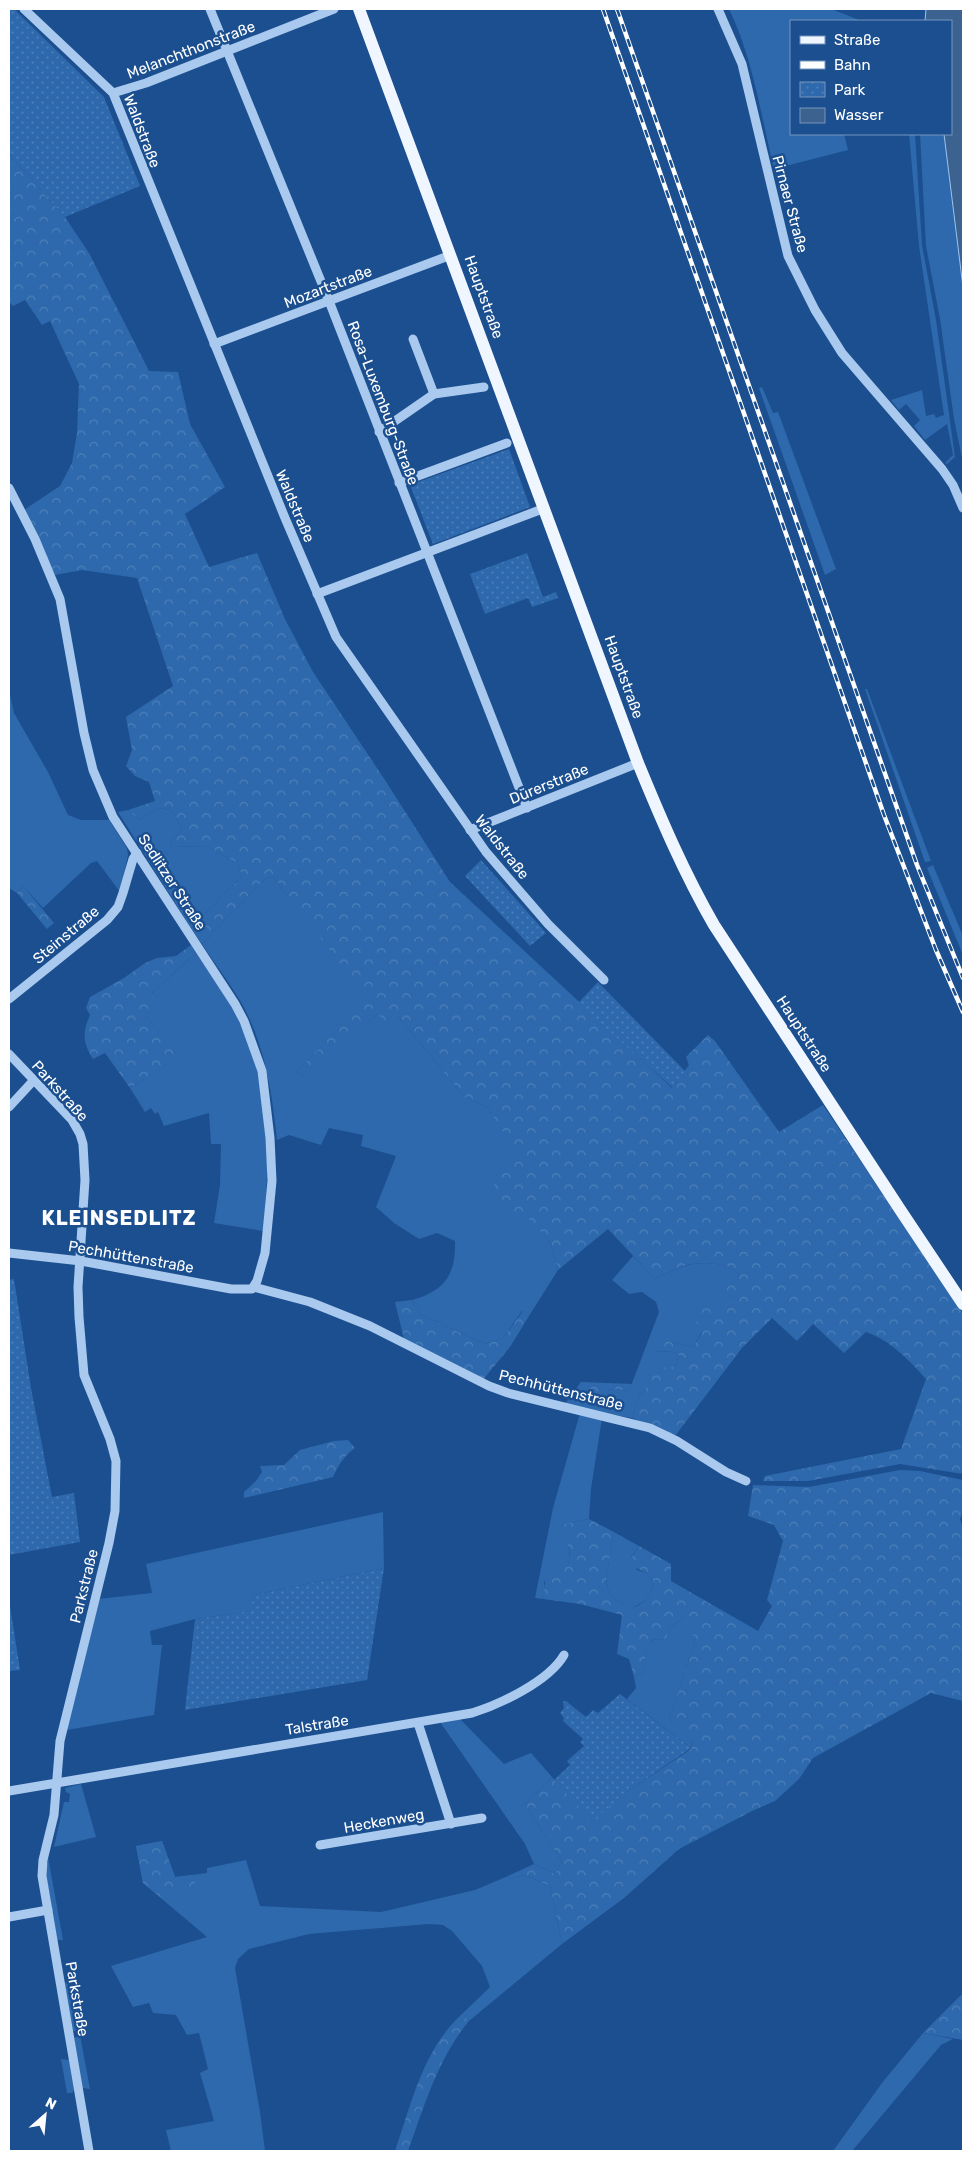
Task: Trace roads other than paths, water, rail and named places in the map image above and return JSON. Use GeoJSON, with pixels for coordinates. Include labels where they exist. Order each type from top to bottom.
{"type":"FeatureCollection","features":[{"type":"Feature","properties":{"kind":"main road","name":"Hauptstraße"},"geometry":{"type":"LineString","coordinates":[[359,9],[638,763],[682,867],[714,925],[963,1304]]}},
{"type":"Feature","properties":{"kind":"street","name":"Waldstraße"},"geometry":{"type":"LineString","coordinates":[[24,9],[113,93],[214,344],[336,638],[486,852],[548,924],[593,972],[604,980]]}},
{"type":"Feature","properties":{"kind":"street","name":"Rosa-Luxemburg-Straße"},"geometry":{"type":"LineString","coordinates":[[210,9],[329,301],[527,808]]}},
{"type":"Feature","properties":{"kind":"street","name":"Melanchthonstraße"},"geometry":{"type":"LineString","coordinates":[[113,93],[146,83],[334,9]]}},
{"type":"Feature","properties":{"kind":"street","name":"Pirnaer Straße"},"geometry":{"type":"LineString","coordinates":[[718,9],[742,64],[788,256],[815,310],[842,353],[942,468],[953,485],[963,508]]}},
{"type":"Feature","properties":{"kind":"street","name":"Mozartstraße"},"geometry":{"type":"LineString","coordinates":[[214,344],[451,255]]}},
{"type":"Feature","properties":{"kind":"street"},"geometry":{"type":"LineString","coordinates":[[413,339],[434,394]]}},
{"type":"Feature","properties":{"kind":"street"},"geometry":{"type":"LineString","coordinates":[[379,432],[434,394],[484,387]]}},
{"type":"Feature","properties":{"kind":"street"},"geometry":{"type":"LineString","coordinates":[[399,483],[507,443]]}},
{"type":"Feature","properties":{"kind":"street","name":"Sedlitzer Straße"},"geometry":{"type":"LineString","coordinates":[[9,488],[35,538],[60,598],[84,733],[93,770],[113,817],[235,1004],[244,1022],[262,1071],[267,1098],[272,1181],[265,1253],[251,1288]]}},
{"type":"Feature","properties":{"kind":"street"},"geometry":{"type":"LineString","coordinates":[[317,594],[545,508]]}},
{"type":"Feature","properties":{"kind":"street","name":"Dürerstraße"},"geometry":{"type":"LineString","coordinates":[[470,830],[638,763]]}},
{"type":"Feature","properties":{"kind":"street","name":"Steinstraße"},"geometry":{"type":"LineString","coordinates":[[9,999],[108,920],[118,907],[133,859],[137,853]]}},
{"type":"Feature","properties":{"kind":"street","name":"Parkstraße"},"geometry":{"type":"LineString","coordinates":[[9,1054],[72,1120],[83,1144],[85,1180],[78,1287],[84,1375],[110,1439],[116,1461],[116,1489],[109,1543],[60,1741],[54,1815],[43,1860],[42,1876],[89,2151]]}},
{"type":"Feature","properties":{"kind":"street"},"geometry":{"type":"LineString","coordinates":[[9,1107],[33,1081]]}},
{"type":"Feature","properties":{"kind":"street","name":"Pechhüttenstraße"},"geometry":{"type":"LineString","coordinates":[[9,1254],[81,1261],[230,1289],[251,1288],[310,1302],[392,1337],[489,1386],[508,1393],[650,1428],[677,1441],[726,1472],[746,1481]]}},
{"type":"Feature","properties":{"kind":"street","name":"Talstraße"},"geometry":{"type":"LineString","coordinates":[[9,1791],[472,1713],[498,1704],[546,1674],[560,1662],[564,1655]]}},
{"type":"Feature","properties":{"kind":"street","name":"Heckenweg"},"geometry":{"type":"LineString","coordinates":[[418,1723],[451,1824]]}},
{"type":"Feature","properties":{"kind":"street","name":"Heckenweg"},"geometry":{"type":"LineString","coordinates":[[320,1845],[482,1818]]}},
{"type":"Feature","properties":{"kind":"street"},"geometry":{"type":"LineString","coordinates":[[9,1917],[48,1910]]}},
{"type":"Feature","properties":{"kind":"water"},"geometry":{"type":"Polygon","coordinates":[[[926,9],[963,9],[963,287],[944,135],[952,135],[952,20],[925,20],[926,9]]]}},
{"type":"Feature","properties":{"kind":"railway"},"geometry":{"type":"LineString","coordinates":[[603,9],[884,815],[936,950],[963,1012]]}},
{"type":"Feature","properties":{"kind":"railway"},"geometry":{"type":"LineString","coordinates":[[617,9],[917,865],[963,978]]}},
{"type":"Feature","properties":{"kind":"district","name":"KLEINSEDLITZ"},"geometry":{"type":"Point","coordinates":[119,1218]}}]}
